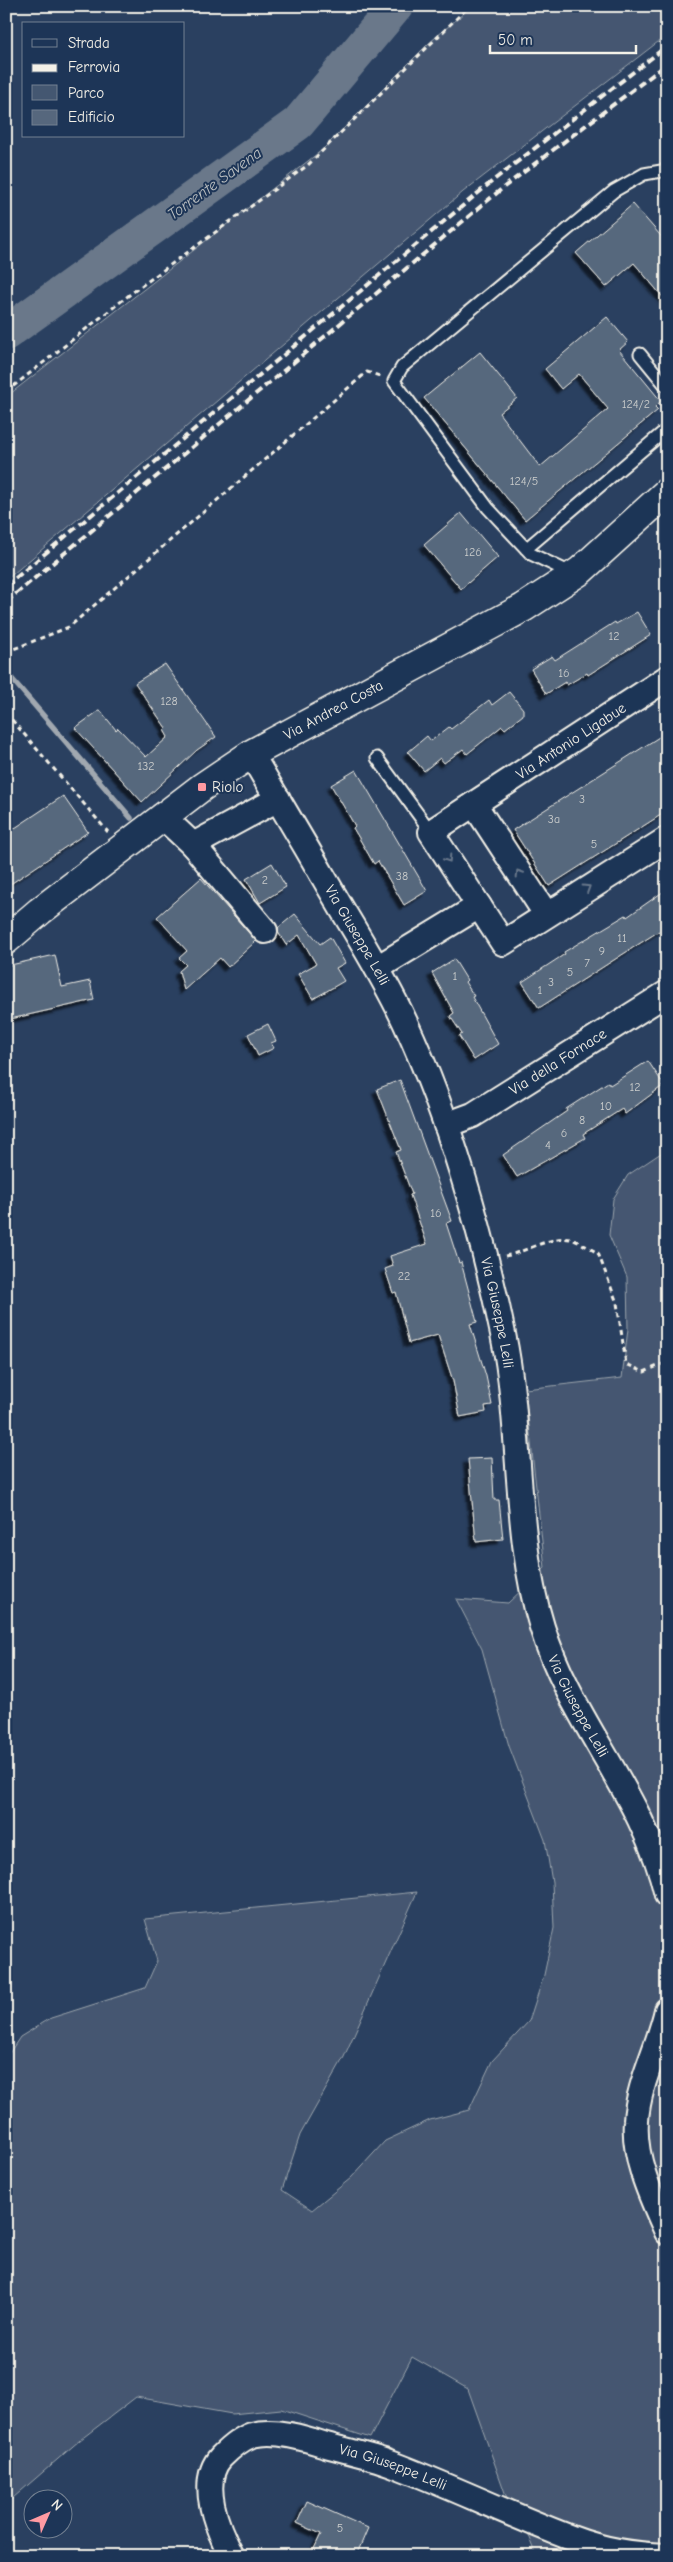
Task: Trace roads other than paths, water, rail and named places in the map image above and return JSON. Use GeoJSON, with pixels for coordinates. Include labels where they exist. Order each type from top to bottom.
{"type":"FeatureCollection","features":[{"type":"Feature","properties":{"kind":"main road","name":"Via Andrea Costa"},"geometry":{"type":"LineString","coordinates":[[6,940],[40,911],[162,816],[252,754],[523,608],[574,574],[667,492]]}},
{"type":"Feature","properties":{"kind":"street","name":"Via Antonio Ligabue"},"geometry":{"type":"LineString","coordinates":[[431,832],[667,678]]}},
{"type":"Feature","properties":{"kind":"street","name":"Via Giuseppe Lelli"},"geometry":{"type":"LineString","coordinates":[[252,754],[377,968],[406,1026],[446,1125],[485,1260],[504,1336],[528,1560],[542,1627],[563,1680],[627,1791],[650,1840],[667,1895]]}},
{"type":"Feature","properties":{"kind":"street"},"geometry":{"type":"LineString","coordinates":[[193,845],[278,799]]}},
{"type":"Feature","properties":{"kind":"street"},"geometry":{"type":"LineString","coordinates":[[474,804],[546,914]]}},
{"type":"Feature","properties":{"kind":"street"},"geometry":{"type":"LineString","coordinates":[[162,816],[193,845],[265,931]]}},
{"type":"Feature","properties":{"kind":"street"},"geometry":{"type":"LineString","coordinates":[[431,832],[503,943],[667,839]]}},
{"type":"Feature","properties":{"kind":"street"},"geometry":{"type":"LineString","coordinates":[[377,968],[478,906]]}},
{"type":"Feature","properties":{"kind":"street","name":"Via della Fornace"},"geometry":{"type":"LineString","coordinates":[[446,1125],[473,1116],[667,993]]}},
{"type":"Feature","properties":{"kind":"street"},"geometry":{"type":"LineString","coordinates":[[667,2010],[642,2091],[636,2121],[639,2153],[646,2180],[667,2232]]}},
{"type":"Feature","properties":{"kind":"street","name":"Via Giuseppe Lelli"},"geometry":{"type":"LineString","coordinates":[[232,2556],[211,2501],[208,2482],[214,2465],[232,2446],[252,2435],[275,2434],[308,2439],[390,2463],[576,2539],[612,2549],[646,2555],[667,2556]]}},
{"type":"Feature","properties":{"kind":"lane"},"geometry":{"type":"LineString","coordinates":[[574,574],[531,554],[526,549],[488,508],[394,382],[402,368],[614,191],[644,174],[667,170]]}},
{"type":"Feature","properties":{"kind":"lane"},"geometry":{"type":"LineString","coordinates":[[640,354],[667,387]]}},
{"type":"Feature","properties":{"kind":"lane"},"geometry":{"type":"LineString","coordinates":[[526,549],[667,429]]}},
{"type":"Feature","properties":{"kind":"lane"},"geometry":{"type":"LineString","coordinates":[[377,758],[431,832]]}},
{"type":"Feature","properties":{"kind":"waterway","name":"Torrente Savena"},"geometry":{"type":"LineString","coordinates":[[6,333],[298,123],[396,6]]}},
{"type":"Feature","properties":{"kind":"waterway"},"geometry":{"type":"LineString","coordinates":[[6,672],[131,818]]}},
{"type":"Feature","properties":{"kind":"railway"},"geometry":{"type":"LineString","coordinates":[[6,586],[495,179],[667,46]]}},
{"type":"Feature","properties":{"kind":"railway"},"geometry":{"type":"LineString","coordinates":[[6,602],[504,187],[667,64]]}},
{"type":"Feature","properties":{"kind":"place","name":"Riolo"},"geometry":{"type":"Point","coordinates":[202,787]}}]}
